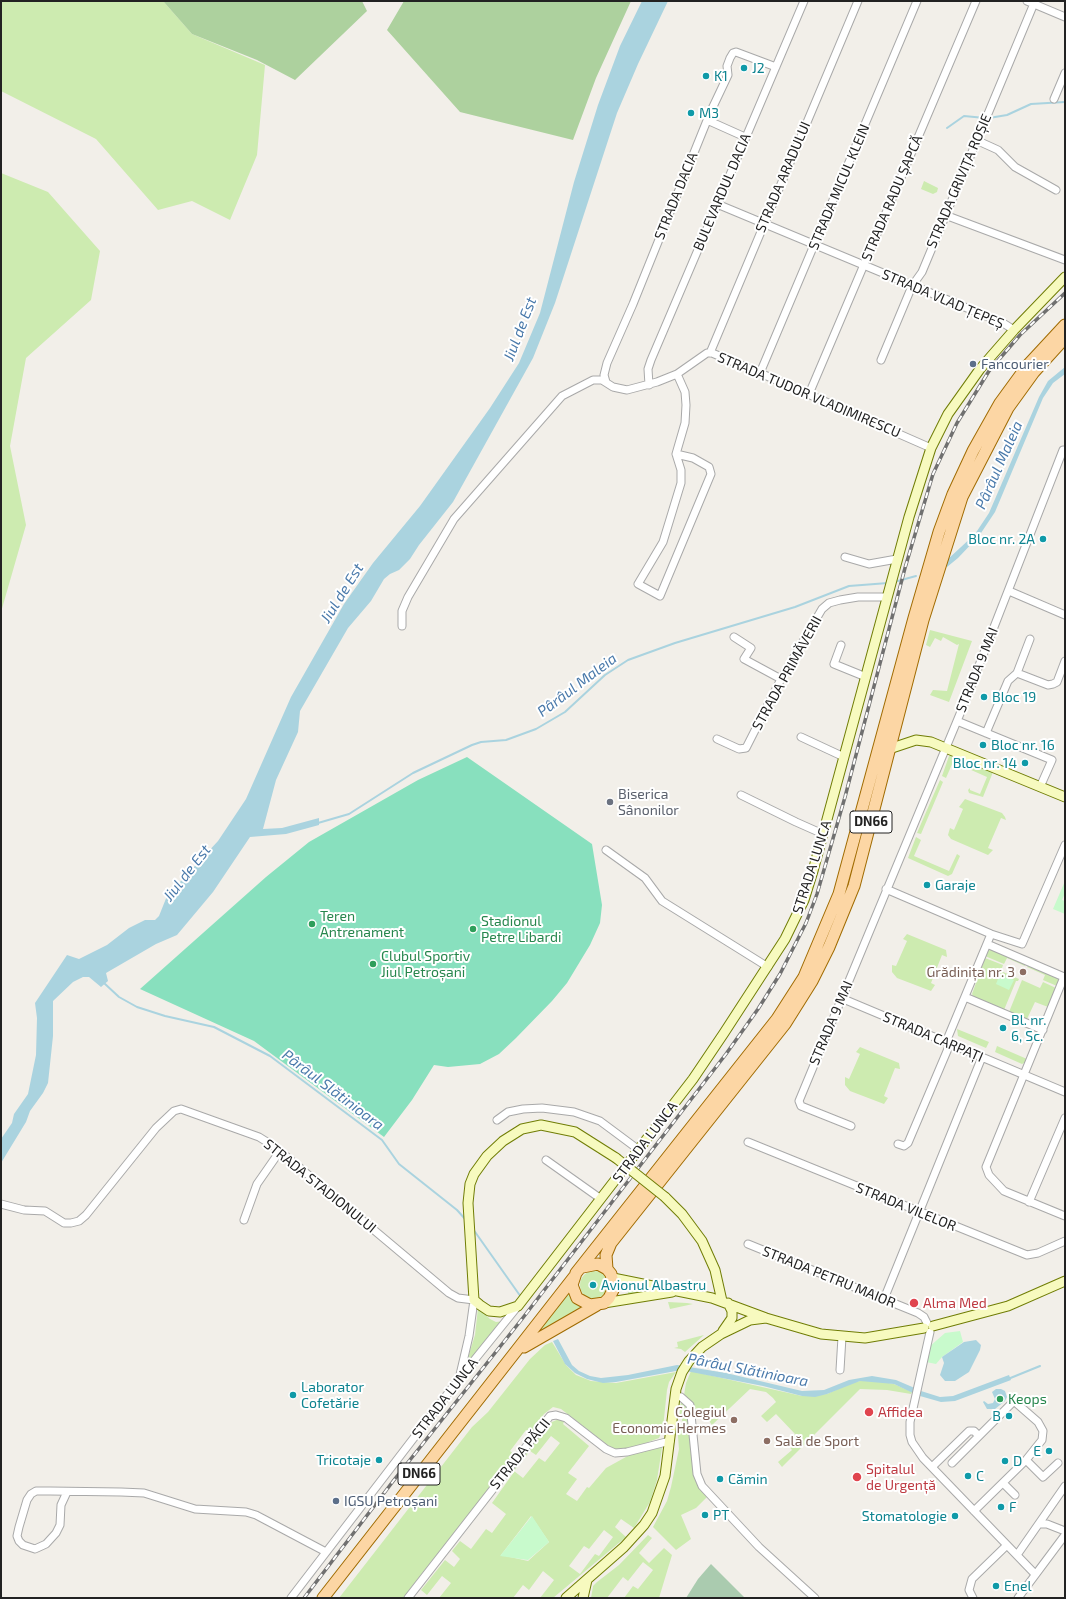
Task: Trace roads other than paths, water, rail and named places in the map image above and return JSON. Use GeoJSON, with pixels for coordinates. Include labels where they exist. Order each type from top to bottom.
{"type":"FeatureCollection","features":[{"type":"Feature","properties":{"kind":"main road","name":"STRADA LUNCA"},"geometry":{"type":"LineString","coordinates":[[518,1306],[602,1199],[695,1075],[768,967],[796,919],[804,900],[823,834],[887,597],[931,448],[940,429],[980,369],[1014,330],[1065,277]]}},
{"type":"Feature","properties":{"kind":"main road","name":"DN66"},"geometry":{"type":"LineString","coordinates":[[928,588],[948,504],[980,439],[1000,403],[1015,382],[1040,350],[1065,325]]}},
{"type":"Feature","properties":{"kind":"main road","name":"DN66"},"geometry":{"type":"LineString","coordinates":[[583,1267],[777,1019],[802,980],[839,894],[884,748],[918,619],[962,497],[1008,408],[1023,386],[1065,338]]}},
{"type":"Feature","properties":{"kind":"main road"},"geometry":{"type":"LineString","coordinates":[[884,748],[916,740],[932,742],[1065,797]]}},
{"type":"Feature","properties":{"kind":"main road","name":"DN66"},"geometry":{"type":"LineString","coordinates":[[610,1273],[606,1255],[611,1243],[780,1030],[798,1006],[812,981],[838,928],[854,886],[884,748]]}},
{"type":"Feature","properties":{"kind":"main road"},"geometry":{"type":"LineString","coordinates":[[518,1306],[506,1312],[494,1312],[485,1309],[474,1300],[469,1213],[470,1184],[480,1164],[494,1148],[522,1129],[541,1125],[564,1129],[588,1139],[616,1158],[665,1197],[690,1223],[704,1246],[715,1270],[725,1302],[732,1311],[732,1318],[720,1334]]}},
{"type":"Feature","properties":{"kind":"main road"},"geometry":{"type":"LineString","coordinates":[[676,1291],[600,1304],[583,1303],[577,1298],[572,1285],[574,1278],[583,1267],[592,1264],[610,1273],[676,1291],[704,1296],[725,1302],[804,1331],[842,1337],[878,1337],[929,1327],[1008,1306],[1065,1281]]}},
{"type":"Feature","properties":{"kind":"main road"},"geometry":{"type":"LineString","coordinates":[[600,1304],[613,1292],[610,1273]]}},
{"type":"Feature","properties":{"kind":"main road","name":"DN66"},"geometry":{"type":"LineString","coordinates":[[323,1598],[574,1278]]}},
{"type":"Feature","properties":{"kind":"main road","name":"DN66"},"geometry":{"type":"LineString","coordinates":[[518,1350],[600,1304]]}},
{"type":"Feature","properties":{"kind":"main road"},"geometry":{"type":"LineString","coordinates":[[569,1597],[635,1536],[652,1513],[665,1476],[675,1396],[684,1369],[702,1347],[720,1334],[750,1320],[766,1318]]}},
{"type":"Feature","properties":{"kind":"main road"},"geometry":{"type":"LineString","coordinates":[[583,1598],[587,1580]]}},
{"type":"Feature","properties":{"kind":"street","name":"BULEVARDUL DACIA"},"geometry":{"type":"LineString","coordinates":[[649,385],[648,369],[651,360],[804,1]]}},
{"type":"Feature","properties":{"kind":"street","name":"STRADA ARADULUI"},"geometry":{"type":"LineString","coordinates":[[710,353],[858,1]]}},
{"type":"Feature","properties":{"kind":"street","name":"STRADA MICUL KLEIN"},"geometry":{"type":"LineString","coordinates":[[760,373],[917,1]]}},
{"type":"Feature","properties":{"kind":"street","name":"STRADA RADU ȘAPCĂ"},"geometry":{"type":"LineString","coordinates":[[809,394],[976,1]]}},
{"type":"Feature","properties":{"kind":"street"},"geometry":{"type":"LineString","coordinates":[[1032,2],[1065,17]]}},
{"type":"Feature","properties":{"kind":"street","name":"STRADA GRIVIȚA ROȘIE"},"geometry":{"type":"LineString","coordinates":[[881,360],[912,286],[922,272],[989,111],[1032,2]]}},
{"type":"Feature","properties":{"kind":"street","name":"STRADA DACIA"},"geometry":{"type":"LineString","coordinates":[[606,382],[604,375],[606,363],[632,304],[707,120],[728,75],[727,66],[733,53],[736,52],[776,67]]}},
{"type":"Feature","properties":{"kind":"street"},"geometry":{"type":"LineString","coordinates":[[1054,99],[1065,73]]}},
{"type":"Feature","properties":{"kind":"street"},"geometry":{"type":"LineString","coordinates":[[707,120],[745,137]]}},
{"type":"Feature","properties":{"kind":"street"},"geometry":{"type":"LineString","coordinates":[[976,140],[998,150],[1015,167],[1056,190]]}},
{"type":"Feature","properties":{"kind":"street","name":"STRADA VLAD ȚEPEȘ"},"geometry":{"type":"LineString","coordinates":[[717,204],[1003,323],[1014,330]]}},
{"type":"Feature","properties":{"kind":"street"},"geometry":{"type":"LineString","coordinates":[[945,215],[1065,260]]}},
{"type":"Feature","properties":{"kind":"street","name":"STRADA TUDOR VLADIMIRESCU"},"geometry":{"type":"LineString","coordinates":[[606,382],[613,387],[627,390],[649,385],[677,374],[710,353],[809,394],[931,448]]}},
{"type":"Feature","properties":{"kind":"street"},"geometry":{"type":"LineString","coordinates":[[676,454],[693,458],[709,467],[711,474],[660,596],[638,584],[658,552],[669,525],[681,483],[681,470],[676,454],[685,423],[686,405],[685,392],[677,374]]}},
{"type":"Feature","properties":{"kind":"street"},"geometry":{"type":"LineString","coordinates":[[402,626],[402,611],[408,597],[459,512],[562,396],[593,380],[606,382]]}},
{"type":"Feature","properties":{"kind":"street","name":"STRADA 9 MAI"},"geometry":{"type":"LineString","coordinates":[[851,1126],[799,1104],[841,998],[957,721],[1064,450]]}},
{"type":"Feature","properties":{"kind":"street"},"geometry":{"type":"LineString","coordinates":[[845,557],[869,564],[898,559]]}},
{"type":"Feature","properties":{"kind":"street"},"geometry":{"type":"LineString","coordinates":[[1008,591],[1065,615]]}},
{"type":"Feature","properties":{"kind":"street","name":"STRADA PRIMĂVERII"},"geometry":{"type":"LineString","coordinates":[[717,739],[739,749],[746,748],[822,609],[829,604],[846,599],[858,597],[887,597]]}},
{"type":"Feature","properties":{"kind":"street"},"geometry":{"type":"LineString","coordinates":[[734,637],[751,648],[744,659],[782,680]]}},
{"type":"Feature","properties":{"kind":"street"},"geometry":{"type":"LineString","coordinates":[[986,733],[1008,681],[1016,673],[1030,639]]}},
{"type":"Feature","properties":{"kind":"street"},"geometry":{"type":"LineString","coordinates":[[841,645],[834,664],[866,677]]}},
{"type":"Feature","properties":{"kind":"street"},"geometry":{"type":"LineString","coordinates":[[1016,673],[1048,685],[1053,684],[1056,682],[1065,661]]}},
{"type":"Feature","properties":{"kind":"street"},"geometry":{"type":"LineString","coordinates":[[957,721],[1052,760],[1040,787]]}},
{"type":"Feature","properties":{"kind":"street"},"geometry":{"type":"LineString","coordinates":[[801,737],[844,757]]}},
{"type":"Feature","properties":{"kind":"street"},"geometry":{"type":"LineString","coordinates":[[741,795],[823,834]]}},
{"type":"Feature","properties":{"kind":"street"},"geometry":{"type":"LineString","coordinates":[[886,889],[991,934],[1022,944],[1065,846]]}},
{"type":"Feature","properties":{"kind":"street"},"geometry":{"type":"LineString","coordinates":[[606,850],[645,878],[656,895],[662,901],[768,967]]}},
{"type":"Feature","properties":{"kind":"street"},"geometry":{"type":"LineString","coordinates":[[898,1144],[904,1146],[908,1143],[991,934]]}},
{"type":"Feature","properties":{"kind":"street"},"geometry":{"type":"LineString","coordinates":[[987,944],[1064,977],[986,1167],[986,1171],[999,1186],[1010,1194],[1065,1216]]}},
{"type":"Feature","properties":{"kind":"street"},"geometry":{"type":"LineString","coordinates":[[965,997],[1043,1030]]}},
{"type":"Feature","properties":{"kind":"street","name":"STRADA CARPAȚI"},"geometry":{"type":"LineString","coordinates":[[841,998],[1065,1092]]}},
{"type":"Feature","properties":{"kind":"street"},"geometry":{"type":"LineString","coordinates":[[884,1299],[982,1057]]}},
{"type":"Feature","properties":{"kind":"street"},"geometry":{"type":"LineString","coordinates":[[497,1120],[508,1112],[523,1109],[542,1108],[574,1112],[600,1121],[639,1150]]}},
{"type":"Feature","properties":{"kind":"street","name":"STRADA STADIONULUI"},"geometry":{"type":"LineString","coordinates":[[1,1204],[24,1210],[45,1211],[64,1223],[79,1221],[86,1215],[167,1116],[174,1111],[181,1109],[259,1137],[280,1151],[449,1293],[458,1298],[474,1300]]}},
{"type":"Feature","properties":{"kind":"street"},"geometry":{"type":"LineString","coordinates":[[1029,1202],[1065,1118]]}},
{"type":"Feature","properties":{"kind":"street","name":"STRADA VILELOR"},"geometry":{"type":"LineString","coordinates":[[748,1142],[1027,1255],[1038,1254],[1065,1241]]}},
{"type":"Feature","properties":{"kind":"street"},"geometry":{"type":"LineString","coordinates":[[244,1220],[257,1184],[280,1151]]}},
{"type":"Feature","properties":{"kind":"street"},"geometry":{"type":"LineString","coordinates":[[546,1160],[602,1199]]}},
{"type":"Feature","properties":{"kind":"street","name":"STRADA PETRU MAIOR"},"geometry":{"type":"LineString","coordinates":[[748,1244],[921,1314],[929,1327]]}},
{"type":"Feature","properties":{"kind":"street"},"geometry":{"type":"LineString","coordinates":[[459,1379],[469,1336],[474,1300]]}},
{"type":"Feature","properties":{"kind":"street","name":"STRADA LUNCA"},"geometry":{"type":"LineString","coordinates":[[290,1598],[459,1379],[518,1306]]}},
{"type":"Feature","properties":{"kind":"street"},"geometry":{"type":"LineString","coordinates":[[929,1327],[919,1386],[910,1422],[910,1435],[916,1450],[1035,1574]]}},
{"type":"Feature","properties":{"kind":"street"},"geometry":{"type":"LineString","coordinates":[[840,1370],[842,1337]]}},
{"type":"Feature","properties":{"kind":"street"},"geometry":{"type":"LineString","coordinates":[[675,1396],[685,1400],[690,1405],[697,1474],[702,1486],[759,1547],[815,1598]]}},
{"type":"Feature","properties":{"kind":"street"},"geometry":{"type":"LineString","coordinates":[[952,1463],[1014,1401],[1038,1422],[1043,1431],[1042,1440],[1026,1460],[974,1511]]}},
{"type":"Feature","properties":{"kind":"street","name":"STRADA PĂCII"},"geometry":{"type":"LineString","coordinates":[[408,1598],[546,1418],[556,1414],[566,1418],[606,1449],[615,1453],[627,1452],[670,1440]]}},
{"type":"Feature","properties":{"kind":"street"},"geometry":{"type":"LineString","coordinates":[[932,1467],[969,1431],[974,1431],[979,1436]]}},
{"type":"Feature","properties":{"kind":"street"},"geometry":{"type":"LineString","coordinates":[[956,1444],[963,1451]]}},
{"type":"Feature","properties":{"kind":"street"},"geometry":{"type":"LineString","coordinates":[[1026,1460],[1043,1478],[1058,1463]]}},
{"type":"Feature","properties":{"kind":"street"},"geometry":{"type":"LineString","coordinates":[[1003,1482],[1015,1494]]}},
{"type":"Feature","properties":{"kind":"street"},"geometry":{"type":"LineString","coordinates":[[1017,1556],[1065,1486]]}},
{"type":"Feature","properties":{"kind":"street"},"geometry":{"type":"LineString","coordinates":[[67,1492],[62,1500],[62,1517],[56,1533],[46,1544],[35,1549],[23,1545],[17,1536],[27,1500],[31,1494],[36,1491],[144,1493],[195,1509],[246,1512],[273,1523],[326,1552]]}},
{"type":"Feature","properties":{"kind":"street"},"geometry":{"type":"LineString","coordinates":[[1039,1524],[1054,1526],[1065,1531]]}},
{"type":"Feature","properties":{"kind":"street"},"geometry":{"type":"LineString","coordinates":[[1018,1598],[1065,1535]]}},
{"type":"Feature","properties":{"kind":"street"},"geometry":{"type":"LineString","coordinates":[[972,1598],[969,1590],[972,1578],[1007,1545]]}},
{"type":"Feature","properties":{"kind":"water"},"geometry":{"type":"Polygon","coordinates":[[[642,1],[668,1],[617,113],[555,303],[533,358],[453,502],[419,545],[410,559],[399,570],[390,574],[384,579],[371,601],[348,628],[300,711],[298,732],[276,780],[263,829],[282,828],[319,818],[319,825],[286,834],[250,837],[213,892],[177,935],[156,944],[106,973],[108,981],[101,987],[89,977],[83,977],[73,982],[53,1001],[53,1036],[48,1083],[43,1093],[30,1111],[26,1122],[1,1163],[1,1139],[12,1123],[14,1114],[28,1094],[36,1055],[37,1018],[35,1003],[67,955],[79,959],[107,945],[129,928],[145,920],[155,920],[159,916],[167,896],[218,841],[246,799],[291,697],[344,604],[373,563],[420,506],[490,408],[519,363],[540,313],[574,182],[598,105],[620,46],[642,1]]]}},
{"type":"Feature","properties":{"kind":"water"},"geometry":{"type":"Polygon","coordinates":[[[1065,367],[1065,374],[1053,383],[1043,398],[995,512],[979,536],[947,567],[947,560],[975,534],[989,513],[1039,397],[1048,381],[1065,367]]]}},
{"type":"Feature","properties":{"kind":"water"},"geometry":{"type":"Polygon","coordinates":[[[558,1339],[572,1365],[579,1371],[590,1376],[601,1378],[628,1375],[677,1365],[726,1373],[802,1391],[824,1390],[849,1380],[872,1376],[896,1380],[917,1389],[915,1394],[894,1384],[860,1381],[827,1394],[815,1397],[802,1396],[763,1386],[686,1371],[676,1371],[603,1383],[587,1379],[575,1373],[565,1364],[553,1341],[558,1339]]]}},
{"type":"Feature","properties":{"kind":"water"},"geometry":{"type":"Polygon","coordinates":[[[976,1340],[981,1345],[980,1350],[969,1372],[955,1381],[945,1381],[940,1375],[944,1363],[942,1357],[964,1342],[976,1340]]]}},
{"type":"Feature","properties":{"kind":"water"},"geometry":{"type":"Polygon","coordinates":[[[1009,1375],[1011,1380],[955,1401],[941,1402],[920,1396],[921,1391],[940,1397],[953,1396],[1009,1375]]]}},
{"type":"Feature","properties":{"kind":"water","name":"Keops"},"geometry":{"type":"Polygon","coordinates":[[[996,1389],[1005,1391],[1007,1397],[1005,1401],[995,1409],[987,1409],[983,1402],[984,1401],[988,1404],[993,1403],[995,1399],[992,1392],[996,1389]]]}},
{"type":"Feature","properties":{"kind":"waterway"},"geometry":{"type":"LineString","coordinates":[[989,118],[1007,115],[1031,104],[1065,102]]}},
{"type":"Feature","properties":{"kind":"waterway"},"geometry":{"type":"LineString","coordinates":[[947,128],[964,116],[985,118]]}},
{"type":"Feature","properties":{"kind":"waterway","name":"Pârâul Maleia"},"geometry":{"type":"LineString","coordinates":[[894,582],[916,576]]}},
{"type":"Feature","properties":{"kind":"waterway","name":"Pârâul Maleia"},"geometry":{"type":"LineString","coordinates":[[318,823],[349,814],[413,773],[472,745],[481,742],[506,740],[536,729],[565,712],[605,675],[628,660],[675,643],[795,607],[849,586],[888,583]]}},
{"type":"Feature","properties":{"kind":"waterway","name":"Pârâul Slătinioara"},"geometry":{"type":"LineString","coordinates":[[104,983],[119,997],[137,1007],[165,1016],[214,1027],[270,1056],[382,1140],[399,1164],[457,1210],[466,1220]]}},
{"type":"Feature","properties":{"kind":"waterway","name":"Pârâul Slătinioara"},"geometry":{"type":"LineString","coordinates":[[473,1229],[521,1297]]}},
{"type":"Feature","properties":{"kind":"waterway","name":"Pârâul Slătinioara"},"geometry":{"type":"LineString","coordinates":[[1008,1379],[1040,1366]]}},
{"type":"Feature","properties":{"kind":"railway"},"geometry":{"type":"LineString","coordinates":[[304,1598],[394,1480],[522,1319],[726,1054],[758,1009],[780,974],[806,923],[817,894],[845,797],[905,568],[933,474],[957,423],[989,371],[1020,335],[1065,293]]}},
{"type":"Feature","properties":{"kind":"place","name":"J2"},"geometry":{"type":"Point","coordinates":[744,68]}},
{"type":"Feature","properties":{"kind":"place","name":"K1"},"geometry":{"type":"Point","coordinates":[706,76]}},
{"type":"Feature","properties":{"kind":"place","name":"M3"},"geometry":{"type":"Point","coordinates":[691,113]}},
{"type":"Feature","properties":{"kind":"place","name":"Fancourier"},"geometry":{"type":"Point","coordinates":[973,364]}},
{"type":"Feature","properties":{"kind":"place","name":"Bloc nr. 2A"},"geometry":{"type":"Point","coordinates":[1043,539]}},
{"type":"Feature","properties":{"kind":"place","name":"Bloc 19"},"geometry":{"type":"Point","coordinates":[984,697]}},
{"type":"Feature","properties":{"kind":"place","name":"Bloc nr. 16"},"geometry":{"type":"Point","coordinates":[983,745]}},
{"type":"Feature","properties":{"kind":"place","name":"Bloc nr. 14"},"geometry":{"type":"Point","coordinates":[1025,763]}},
{"type":"Feature","properties":{"kind":"place","name":"Biserica Sânonilor"},"geometry":{"type":"Point","coordinates":[610,802]}},
{"type":"Feature","properties":{"kind":"place","name":"Garaje"},"geometry":{"type":"Point","coordinates":[927,885]}},
{"type":"Feature","properties":{"kind":"place","name":"Teren Antrenament"},"geometry":{"type":"Point","coordinates":[312,924]}},
{"type":"Feature","properties":{"kind":"place","name":"Stadionul Petre Libardi"},"geometry":{"type":"Point","coordinates":[473,929]}},
{"type":"Feature","properties":{"kind":"place","name":"Clubul Sportiv Jiul Petroșani"},"geometry":{"type":"Point","coordinates":[373,964]}},
{"type":"Feature","properties":{"kind":"place","name":"Grădinița nr. 3"},"geometry":{"type":"Point","coordinates":[1023,972]}},
{"type":"Feature","properties":{"kind":"place","name":"Bl. nr. 6, Sc."},"geometry":{"type":"Point","coordinates":[1003,1028]}},
{"type":"Feature","properties":{"kind":"place","name":"Avionul Albastru"},"geometry":{"type":"Point","coordinates":[593,1285]}},
{"type":"Feature","properties":{"kind":"place","name":"Alma Med"},"geometry":{"type":"Point","coordinates":[914,1303]}},
{"type":"Feature","properties":{"kind":"place","name":"Laborator Cofetărie"},"geometry":{"type":"Point","coordinates":[293,1395]}},
{"type":"Feature","properties":{"kind":"place","name":"Keops"},"geometry":{"type":"Point","coordinates":[1000,1399]}},
{"type":"Feature","properties":{"kind":"place","name":"Affidea"},"geometry":{"type":"Point","coordinates":[869,1412]}},
{"type":"Feature","properties":{"kind":"place","name":"B"},"geometry":{"type":"Point","coordinates":[1009,1416]}},
{"type":"Feature","properties":{"kind":"place","name":"Colegiul Economic Hermes"},"geometry":{"type":"Point","coordinates":[734,1420]}},
{"type":"Feature","properties":{"kind":"place","name":"Sală de Sport"},"geometry":{"type":"Point","coordinates":[767,1441]}},
{"type":"Feature","properties":{"kind":"place","name":"E"},"geometry":{"type":"Point","coordinates":[1049,1451]}},
{"type":"Feature","properties":{"kind":"place","name":"Tricotaje"},"geometry":{"type":"Point","coordinates":[379,1460]}},
{"type":"Feature","properties":{"kind":"place","name":"D"},"geometry":{"type":"Point","coordinates":[1005,1461]}},
{"type":"Feature","properties":{"kind":"place","name":"C"},"geometry":{"type":"Point","coordinates":[968,1476]}},
{"type":"Feature","properties":{"kind":"place","name":"Spitalul de Urgență"},"geometry":{"type":"Point","coordinates":[857,1477]}},
{"type":"Feature","properties":{"kind":"place","name":"Cămin"},"geometry":{"type":"Point","coordinates":[720,1479]}},
{"type":"Feature","properties":{"kind":"place","name":"IGSU Petroșani"},"geometry":{"type":"Point","coordinates":[336,1501]}},
{"type":"Feature","properties":{"kind":"place","name":"F"},"geometry":{"type":"Point","coordinates":[1001,1507]}},
{"type":"Feature","properties":{"kind":"place","name":"PT"},"geometry":{"type":"Point","coordinates":[705,1515]}},
{"type":"Feature","properties":{"kind":"place","name":"Stomatologie"},"geometry":{"type":"Point","coordinates":[955,1516]}},
{"type":"Feature","properties":{"kind":"place","name":"Enel"},"geometry":{"type":"Point","coordinates":[996,1586]}},
{"type":"Feature","properties":{"kind":"water label","name":"Jiul de Est"},"geometry":{"type":"Point","coordinates":[520,329]}},
{"type":"Feature","properties":{"kind":"water label","name":"Jiul de Est"},"geometry":{"type":"Point","coordinates":[342,593]}},
{"type":"Feature","properties":{"kind":"water label","name":"Jiul de Est"},"geometry":{"type":"Point","coordinates":[187,873]}}]}
